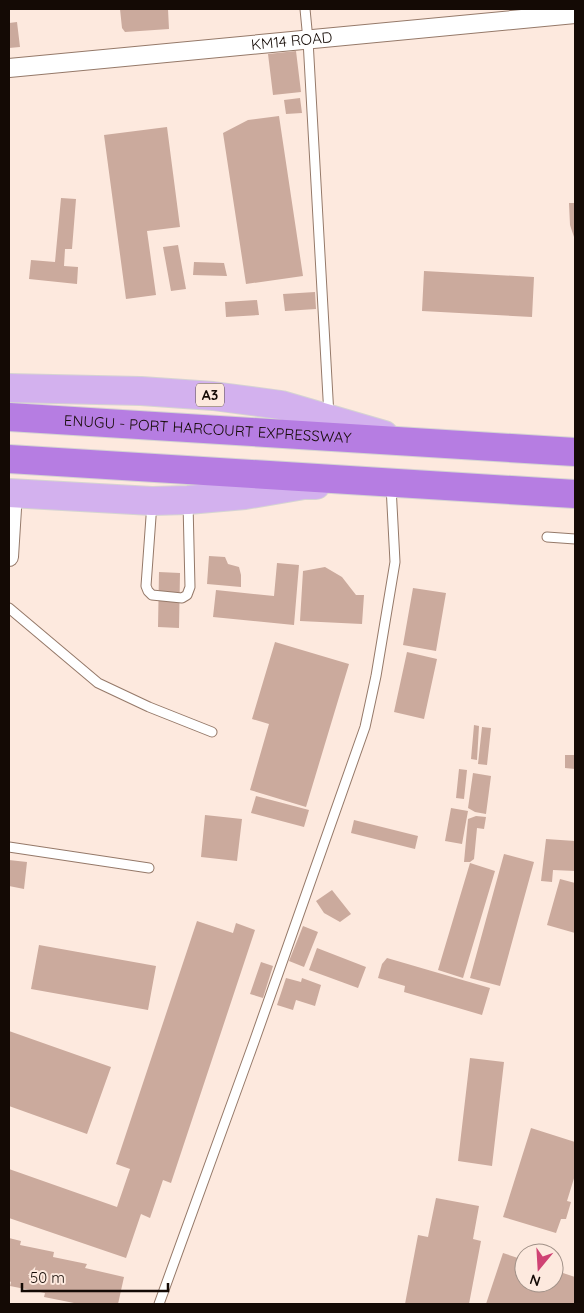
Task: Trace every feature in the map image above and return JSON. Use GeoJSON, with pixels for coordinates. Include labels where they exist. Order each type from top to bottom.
{"type":"FeatureCollection","features":[{"type":"Feature","properties":{"kind":"highway","name":"ENUGU - PORT HARCOURT EXPRESSWAY"},"geometry":{"type":"LineString","coordinates":[[9,417],[575,452]]}},
{"type":"Feature","properties":{"kind":"highway"},"geometry":{"type":"LineString","coordinates":[[9,459],[575,494]]}},
{"type":"Feature","properties":{"kind":"main road","name":"ENUGU - PORT HARCOURT EXPRESSWAY"},"geometry":{"type":"LineString","coordinates":[[9,388],[141,391],[213,396],[282,405],[405,441]]}},
{"type":"Feature","properties":{"kind":"main road"},"geometry":{"type":"LineString","coordinates":[[11,493],[152,501],[188,500],[245,495],[304,485],[390,482]]}},
{"type":"Feature","properties":{"kind":"street","name":"KM14 ROAD"},"geometry":{"type":"LineString","coordinates":[[9,68],[308,40],[510,15],[575,14]]}},
{"type":"Feature","properties":{"kind":"street"},"geometry":{"type":"LineString","coordinates":[[9,557],[11,493]]}},
{"type":"Feature","properties":{"kind":"lane"},"geometry":{"type":"LineString","coordinates":[[305,9],[329,418]]}},
{"type":"Feature","properties":{"kind":"lane"},"geometry":{"type":"LineString","coordinates":[[159,1304],[365,727],[376,676],[395,562],[390,482]]}},
{"type":"Feature","properties":{"kind":"lane"},"geometry":{"type":"LineString","coordinates":[[152,501],[146,586],[152,595],[182,598],[187,595],[190,587],[188,500]]}},
{"type":"Feature","properties":{"kind":"lane"},"geometry":{"type":"LineString","coordinates":[[547,537],[575,539]]}},
{"type":"Feature","properties":{"kind":"lane"},"geometry":{"type":"LineString","coordinates":[[9,608],[98,683],[149,707],[212,732]]}},
{"type":"Feature","properties":{"kind":"lane"},"geometry":{"type":"LineString","coordinates":[[9,847],[149,868]]}},
{"type":"Feature","properties":{"kind":"building"},"geometry":{"type":"Polygon","coordinates":[[[120,9],[168,9],[169,29],[125,32],[122,28],[120,9]]]}},
{"type":"Feature","properties":{"kind":"building"},"geometry":{"type":"Polygon","coordinates":[[[17,22],[20,47],[9,48],[9,23],[17,22]]]}},
{"type":"Feature","properties":{"kind":"building"},"geometry":{"type":"Polygon","coordinates":[[[296,51],[301,92],[273,95],[268,54],[296,51]]]}},
{"type":"Feature","properties":{"kind":"building"},"geometry":{"type":"Polygon","coordinates":[[[300,98],[302,113],[286,114],[284,100],[300,98]]]}},
{"type":"Feature","properties":{"kind":"building"},"geometry":{"type":"Polygon","coordinates":[[[279,116],[303,276],[246,284],[223,133],[248,120],[279,116]]]}},
{"type":"Feature","properties":{"kind":"building"},"geometry":{"type":"Polygon","coordinates":[[[167,127],[180,227],[147,231],[156,295],[126,299],[104,135],[167,127]]]}},
{"type":"Feature","properties":{"kind":"building"},"geometry":{"type":"Polygon","coordinates":[[[61,198],[76,199],[72,249],[65,249],[64,266],[78,267],[77,284],[29,279],[31,260],[55,262],[61,198]]]}},
{"type":"Feature","properties":{"kind":"building"},"geometry":{"type":"Polygon","coordinates":[[[569,203],[575,203],[575,240],[570,225],[569,203]]]}},
{"type":"Feature","properties":{"kind":"building"},"geometry":{"type":"Polygon","coordinates":[[[178,245],[186,289],[171,291],[163,247],[178,245]]]}},
{"type":"Feature","properties":{"kind":"building"},"geometry":{"type":"Polygon","coordinates":[[[194,262],[224,263],[227,276],[193,275],[194,262]]]}},
{"type":"Feature","properties":{"kind":"building"},"geometry":{"type":"Polygon","coordinates":[[[424,271],[534,277],[532,317],[422,311],[424,271]]]}},
{"type":"Feature","properties":{"kind":"building"},"geometry":{"type":"Polygon","coordinates":[[[315,292],[316,309],[285,311],[283,294],[315,292]]]}},
{"type":"Feature","properties":{"kind":"building"},"geometry":{"type":"Polygon","coordinates":[[[257,300],[259,315],[226,317],[225,302],[257,300]]]}},
{"type":"Feature","properties":{"kind":"building"},"geometry":{"type":"Polygon","coordinates":[[[209,556],[225,557],[228,564],[239,567],[241,587],[207,584],[209,556]]]}},
{"type":"Feature","properties":{"kind":"building"},"geometry":{"type":"Polygon","coordinates":[[[277,563],[299,565],[294,625],[213,617],[216,590],[274,596],[277,563]]]}},
{"type":"Feature","properties":{"kind":"building"},"geometry":{"type":"Polygon","coordinates":[[[325,567],[342,577],[356,595],[364,595],[362,624],[300,621],[303,571],[325,567]]]}},
{"type":"Feature","properties":{"kind":"building"},"geometry":{"type":"Polygon","coordinates":[[[159,572],[180,573],[179,628],[158,627],[159,572]]]}},
{"type":"Feature","properties":{"kind":"building"},"geometry":{"type":"Polygon","coordinates":[[[413,588],[446,593],[436,651],[403,645],[413,588]]]}},
{"type":"Feature","properties":{"kind":"building"},"geometry":{"type":"Polygon","coordinates":[[[275,642],[349,664],[306,807],[250,790],[269,724],[252,719],[275,642]]]}},
{"type":"Feature","properties":{"kind":"building"},"geometry":{"type":"Polygon","coordinates":[[[407,652],[437,659],[424,719],[394,712],[407,652]]]}},
{"type":"Feature","properties":{"kind":"building"},"geometry":{"type":"Polygon","coordinates":[[[474,725],[479,726],[477,760],[471,759],[474,725]]]}},
{"type":"Feature","properties":{"kind":"building"},"geometry":{"type":"Polygon","coordinates":[[[482,727],[491,728],[487,765],[478,764],[482,727]]]}},
{"type":"Feature","properties":{"kind":"building"},"geometry":{"type":"Polygon","coordinates":[[[565,755],[575,755],[575,769],[565,768],[565,755]]]}},
{"type":"Feature","properties":{"kind":"building"},"geometry":{"type":"Polygon","coordinates":[[[459,769],[467,770],[464,799],[456,798],[459,769]]]}},
{"type":"Feature","properties":{"kind":"building"},"geometry":{"type":"Polygon","coordinates":[[[473,773],[491,776],[486,814],[475,812],[468,808],[473,773]]]}},
{"type":"Feature","properties":{"kind":"building"},"geometry":{"type":"Polygon","coordinates":[[[256,796],[309,810],[304,827],[251,813],[256,796]]]}},
{"type":"Feature","properties":{"kind":"building"},"geometry":{"type":"Polygon","coordinates":[[[451,808],[468,811],[462,844],[445,841],[451,808]]]}},
{"type":"Feature","properties":{"kind":"building"},"geometry":{"type":"Polygon","coordinates":[[[205,815],[242,819],[237,861],[201,857],[205,815]]]}},
{"type":"Feature","properties":{"kind":"building"},"geometry":{"type":"Polygon","coordinates":[[[476,816],[486,817],[484,829],[477,828],[474,859],[470,862],[464,862],[468,819],[476,816]]]}},
{"type":"Feature","properties":{"kind":"building"},"geometry":{"type":"Polygon","coordinates":[[[354,820],[418,836],[415,849],[351,833],[354,820]]]}},
{"type":"Feature","properties":{"kind":"building"},"geometry":{"type":"Polygon","coordinates":[[[546,839],[575,841],[575,871],[553,870],[552,882],[541,881],[546,839]]]}},
{"type":"Feature","properties":{"kind":"building"},"geometry":{"type":"Polygon","coordinates":[[[504,854],[534,862],[500,986],[470,978],[504,854]]]}},
{"type":"Feature","properties":{"kind":"building"},"geometry":{"type":"Polygon","coordinates":[[[9,860],[27,862],[24,889],[9,886],[9,860]]]}},
{"type":"Feature","properties":{"kind":"building"},"geometry":{"type":"Polygon","coordinates":[[[470,863],[495,871],[463,978],[438,970],[470,863]]]}},
{"type":"Feature","properties":{"kind":"building"},"geometry":{"type":"Polygon","coordinates":[[[560,879],[575,883],[575,933],[547,925],[560,879]]]}},
{"type":"Feature","properties":{"kind":"building"},"geometry":{"type":"Polygon","coordinates":[[[332,890],[351,914],[340,922],[324,913],[316,901],[332,890]]]}},
{"type":"Feature","properties":{"kind":"building"},"geometry":{"type":"Polygon","coordinates":[[[197,921],[233,933],[236,923],[255,930],[171,1183],[163,1180],[150,1218],[141,1214],[126,1258],[9,1218],[9,1169],[117,1207],[130,1169],[116,1164],[197,921]]]}},
{"type":"Feature","properties":{"kind":"building"},"geometry":{"type":"Polygon","coordinates":[[[303,926],[318,932],[304,967],[289,961],[303,926]]]}},
{"type":"Feature","properties":{"kind":"building"},"geometry":{"type":"Polygon","coordinates":[[[39,945],[156,966],[148,1010],[31,989],[39,945]]]}},
{"type":"Feature","properties":{"kind":"building"},"geometry":{"type":"Polygon","coordinates":[[[317,948],[366,967],[358,988],[309,970],[317,948]]]}},
{"type":"Feature","properties":{"kind":"building"},"geometry":{"type":"Polygon","coordinates":[[[387,958],[490,988],[482,1015],[404,992],[405,986],[378,978],[382,964],[387,958]]]}},
{"type":"Feature","properties":{"kind":"building"},"geometry":{"type":"Polygon","coordinates":[[[261,962],[273,966],[263,998],[250,994],[261,962]]]}},
{"type":"Feature","properties":{"kind":"building"},"geometry":{"type":"Polygon","coordinates":[[[286,978],[301,982],[302,978],[321,985],[315,1006],[296,1000],[293,1010],[277,1005],[286,978]]]}},
{"type":"Feature","properties":{"kind":"building"},"geometry":{"type":"Polygon","coordinates":[[[9,1031],[111,1067],[87,1134],[9,1106],[9,1031]]]}},
{"type":"Feature","properties":{"kind":"building"},"geometry":{"type":"Polygon","coordinates":[[[470,1058],[504,1062],[492,1166],[458,1161],[470,1058]]]}},
{"type":"Feature","properties":{"kind":"building"},"geometry":{"type":"Polygon","coordinates":[[[531,1128],[575,1142],[575,1175],[567,1201],[571,1202],[566,1219],[561,1219],[556,1233],[503,1217],[531,1128]]]}},
{"type":"Feature","properties":{"kind":"building"},"geometry":{"type":"Polygon","coordinates":[[[436,1198],[479,1206],[473,1239],[481,1241],[469,1304],[405,1304],[418,1235],[428,1237],[436,1198]]]}},
{"type":"Feature","properties":{"kind":"building"},"geometry":{"type":"Polygon","coordinates":[[[9,1238],[21,1241],[20,1245],[54,1252],[53,1257],[87,1264],[85,1268],[124,1277],[118,1304],[79,1304],[44,1297],[45,1293],[10,1286],[9,1238]]]}},
{"type":"Feature","properties":{"kind":"building"},"geometry":{"type":"Polygon","coordinates":[[[503,1253],[514,1257],[514,1293],[564,1293],[564,1273],[575,1277],[575,1304],[486,1304],[503,1253]]]}}]}
